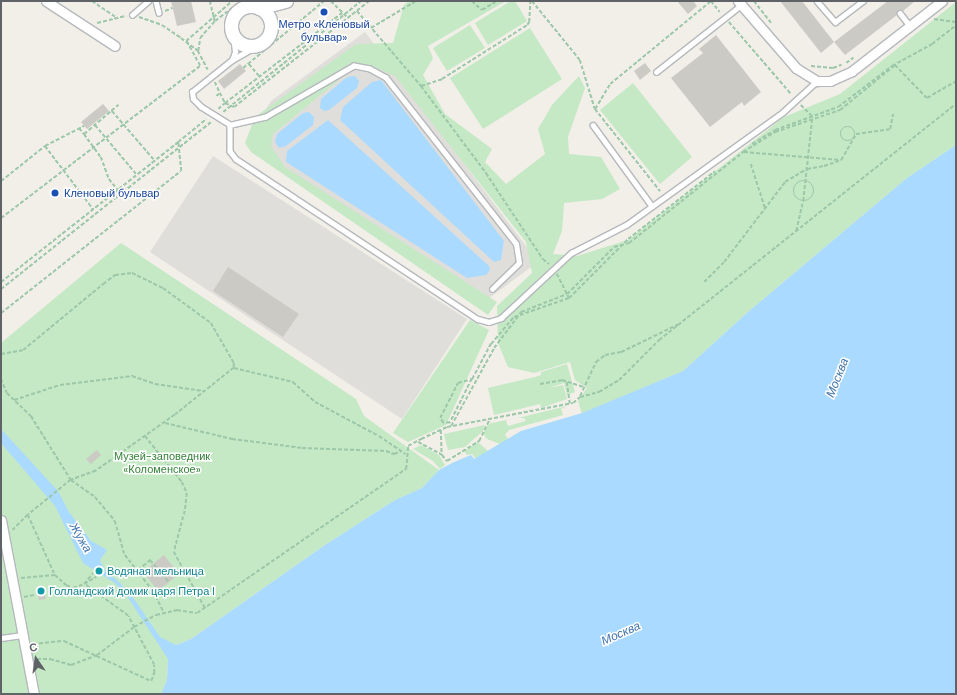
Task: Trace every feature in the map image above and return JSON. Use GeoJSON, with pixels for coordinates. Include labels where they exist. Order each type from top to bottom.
{"type":"FeatureCollection","features":[{"type":"Feature","properties":{"kind":"street"},"geometry":{"type":"LineString","coordinates":[[46,1],[115,46]]}},
{"type":"Feature","properties":{"kind":"street"},"geometry":{"type":"LineString","coordinates":[[259,8],[269,20],[269,33],[258,45],[242,44],[233,35],[231,23],[236,12],[247,7],[259,8],[286,1]]}},
{"type":"Feature","properties":{"kind":"street"},"geometry":{"type":"LineString","coordinates":[[269,20],[290,1]]}},
{"type":"Feature","properties":{"kind":"street"},"geometry":{"type":"LineString","coordinates":[[739,3],[796,68],[817,81],[830,81],[844,77],[942,1]]}},
{"type":"Feature","properties":{"kind":"street"},"geometry":{"type":"LineString","coordinates":[[1,520],[21,633],[29,660],[34,694]]}},
{"type":"Feature","properties":{"kind":"lane"},"geometry":{"type":"LineString","coordinates":[[132,15],[148,1]]}},
{"type":"Feature","properties":{"kind":"lane"},"geometry":{"type":"LineString","coordinates":[[156,1],[159,13]]}},
{"type":"Feature","properties":{"kind":"lane"},"geometry":{"type":"LineString","coordinates":[[817,1],[834,22],[863,1]]}},
{"type":"Feature","properties":{"kind":"lane"},"geometry":{"type":"LineString","coordinates":[[656,72],[725,18],[739,3]]}},
{"type":"Feature","properties":{"kind":"lane"},"geometry":{"type":"LineString","coordinates":[[900,13],[910,26]]}},
{"type":"Feature","properties":{"kind":"lane"},"geometry":{"type":"LineString","coordinates":[[232,60],[235,52],[233,35]]}},
{"type":"Feature","properties":{"kind":"lane"},"geometry":{"type":"LineString","coordinates":[[258,45],[232,60],[192,92],[193,99],[201,107],[218,116],[230,125],[266,117],[354,66],[370,69],[386,78],[516,244],[520,263],[492,289]]}},
{"type":"Feature","properties":{"kind":"lane"},"geometry":{"type":"LineString","coordinates":[[230,125],[230,151],[236,159],[483,322],[495,321],[501,318],[554,267],[571,253],[626,225],[796,101],[817,81]]}},
{"type":"Feature","properties":{"kind":"lane"},"geometry":{"type":"LineString","coordinates":[[593,125],[652,206]]}},
{"type":"Feature","properties":{"kind":"lane"},"geometry":{"type":"LineString","coordinates":[[1,638],[21,633]]}},
{"type":"Feature","properties":{"kind":"path"},"geometry":{"type":"LineString","coordinates":[[92,1],[118,19]]}},
{"type":"Feature","properties":{"kind":"path"},"geometry":{"type":"LineString","coordinates":[[210,1],[215,21]]}},
{"type":"Feature","properties":{"kind":"path"},"geometry":{"type":"LineString","coordinates":[[186,41],[232,1]]}},
{"type":"Feature","properties":{"kind":"path"},"geometry":{"type":"LineString","coordinates":[[96,23],[132,15],[162,25],[198,51],[200,38],[215,21],[241,1]]}},
{"type":"Feature","properties":{"kind":"path"},"geometry":{"type":"LineString","coordinates":[[243,68],[324,1]]}},
{"type":"Feature","properties":{"kind":"path"},"geometry":{"type":"LineString","coordinates":[[331,1],[348,19]]}},
{"type":"Feature","properties":{"kind":"path"},"geometry":{"type":"LineString","coordinates":[[1,282],[155,161],[259,76],[361,1]]}},
{"type":"Feature","properties":{"kind":"path"},"geometry":{"type":"LineString","coordinates":[[216,96],[220,93],[225,103],[234,107],[369,1]]}},
{"type":"Feature","properties":{"kind":"path"},"geometry":{"type":"LineString","coordinates":[[372,28],[416,1]]}},
{"type":"Feature","properties":{"kind":"path"},"geometry":{"type":"LineString","coordinates":[[472,1],[482,10],[497,1]]}},
{"type":"Feature","properties":{"kind":"path"},"geometry":{"type":"LineString","coordinates":[[421,86],[442,79],[527,25],[529,22],[531,1]]}},
{"type":"Feature","properties":{"kind":"path"},"geometry":{"type":"LineString","coordinates":[[531,1],[580,60],[595,109],[672,205]]}},
{"type":"Feature","properties":{"kind":"path"},"geometry":{"type":"LineString","coordinates":[[595,109],[610,84],[711,1],[812,118],[803,201],[796,232]]}},
{"type":"Feature","properties":{"kind":"path"},"geometry":{"type":"LineString","coordinates":[[754,1],[772,26]]}},
{"type":"Feature","properties":{"kind":"path"},"geometry":{"type":"LineString","coordinates":[[357,11],[421,86],[486,173],[543,259],[554,267],[569,298]]}},
{"type":"Feature","properties":{"kind":"path"},"geometry":{"type":"LineString","coordinates":[[1,289],[179,149],[343,13]]}},
{"type":"Feature","properties":{"kind":"path"},"geometry":{"type":"LineString","coordinates":[[931,19],[956,22]]}},
{"type":"Feature","properties":{"kind":"path"},"geometry":{"type":"LineString","coordinates":[[472,379],[458,383],[440,418],[443,423],[450,423],[491,344],[521,312],[567,294],[614,247],[629,243],[743,152],[775,132],[838,107],[895,65],[932,44],[956,25]]}},
{"type":"Feature","properties":{"kind":"path"},"geometry":{"type":"LineString","coordinates":[[1,218],[200,66],[186,41]]}},
{"type":"Feature","properties":{"kind":"path"},"geometry":{"type":"LineString","coordinates":[[806,65],[833,68],[844,64],[858,53]]}},
{"type":"Feature","properties":{"kind":"path"},"geometry":{"type":"LineString","coordinates":[[249,64],[259,76]]}},
{"type":"Feature","properties":{"kind":"path"},"geometry":{"type":"LineString","coordinates":[[895,65],[927,98],[956,81]]}},
{"type":"Feature","properties":{"kind":"path"},"geometry":{"type":"LineString","coordinates":[[451,426],[494,348],[518,315],[569,298],[621,245],[740,151],[774,130],[840,110],[895,65]]}},
{"type":"Feature","properties":{"kind":"path"},"geometry":{"type":"LineString","coordinates":[[29,660],[50,659],[72,665],[97,655],[134,627],[156,615],[177,610],[198,613],[406,469],[406,454],[408,446],[417,441],[451,426],[570,404],[580,397],[599,392],[619,380],[659,340],[956,104]]}},
{"type":"Feature","properties":{"kind":"path"},"geometry":{"type":"LineString","coordinates":[[84,134],[118,105]]}},
{"type":"Feature","properties":{"kind":"path"},"geometry":{"type":"LineString","coordinates":[[112,111],[155,161]]}},
{"type":"Feature","properties":{"kind":"path"},"geometry":{"type":"LineString","coordinates":[[704,282],[724,262],[785,182],[807,169],[824,166],[841,160],[856,134],[890,129],[893,114]]}},
{"type":"Feature","properties":{"kind":"path"},"geometry":{"type":"LineString","coordinates":[[95,124],[137,175]]}},
{"type":"Feature","properties":{"kind":"path"},"geometry":{"type":"LineString","coordinates":[[1,181],[45,146],[84,126]]}},
{"type":"Feature","properties":{"kind":"path"},"geometry":{"type":"LineString","coordinates":[[848,126],[854,129],[853,138],[847,141],[843,138],[841,132],[843,128],[848,126]]}},
{"type":"Feature","properties":{"kind":"path"},"geometry":{"type":"LineString","coordinates":[[79,128],[101,157],[109,179],[118,190]]}},
{"type":"Feature","properties":{"kind":"path"},"geometry":{"type":"LineString","coordinates":[[1,313],[181,171],[178,142]]}},
{"type":"Feature","properties":{"kind":"path"},"geometry":{"type":"LineString","coordinates":[[45,146],[93,209]]}},
{"type":"Feature","properties":{"kind":"path"},"geometry":{"type":"LineString","coordinates":[[740,151],[841,160]]}},
{"type":"Feature","properties":{"kind":"path"},"geometry":{"type":"LineString","coordinates":[[751,164],[765,208]]}},
{"type":"Feature","properties":{"kind":"path"},"geometry":{"type":"LineString","coordinates":[[805,180],[812,183],[814,193],[811,199],[803,201],[798,199],[794,190],[796,184],[805,180]]}},
{"type":"Feature","properties":{"kind":"path"},"geometry":{"type":"LineString","coordinates":[[1,354],[23,350],[115,275],[132,272],[163,288],[211,323],[234,363],[234,368]]}},
{"type":"Feature","properties":{"kind":"path"},"geometry":{"type":"LineString","coordinates":[[580,397],[583,387],[596,362],[605,355],[628,349],[681,324]]}},
{"type":"Feature","properties":{"kind":"path"},"geometry":{"type":"LineString","coordinates":[[4,539],[28,515],[71,480],[96,471],[164,423],[234,368]]}},
{"type":"Feature","properties":{"kind":"path"},"geometry":{"type":"LineString","coordinates":[[234,368],[293,382],[315,402],[379,436],[406,454]]}},
{"type":"Feature","properties":{"kind":"path"},"geometry":{"type":"LineString","coordinates":[[14,400],[60,385],[132,376],[156,384],[205,391]]}},
{"type":"Feature","properties":{"kind":"path"},"geometry":{"type":"LineString","coordinates":[[1,379],[7,392],[31,416],[71,480],[95,497],[115,521],[126,555],[138,570],[164,613]]}},
{"type":"Feature","properties":{"kind":"path"},"geometry":{"type":"LineString","coordinates":[[540,384],[562,380],[583,387]]}},
{"type":"Feature","properties":{"kind":"path"},"geometry":{"type":"LineString","coordinates":[[567,381],[570,404]]}},
{"type":"Feature","properties":{"kind":"path"},"geometry":{"type":"LineString","coordinates":[[417,441],[442,456],[447,461],[479,441],[490,418]]}},
{"type":"Feature","properties":{"kind":"path"},"geometry":{"type":"LineString","coordinates":[[164,423],[232,439],[302,448],[386,451],[394,454],[401,451]]}},
{"type":"Feature","properties":{"kind":"path"},"geometry":{"type":"LineString","coordinates":[[441,430],[442,456]]}},
{"type":"Feature","properties":{"kind":"path"},"geometry":{"type":"LineString","coordinates":[[145,436],[182,482],[187,493],[185,511],[174,552],[205,608]]}},
{"type":"Feature","properties":{"kind":"path"},"geometry":{"type":"LineString","coordinates":[[28,515],[55,575],[66,585],[73,588],[96,577]]}},
{"type":"Feature","properties":{"kind":"path"},"geometry":{"type":"LineString","coordinates":[[138,570],[150,560],[169,582]]}},
{"type":"Feature","properties":{"kind":"path"},"geometry":{"type":"LineString","coordinates":[[84,584],[93,573]]}},
{"type":"Feature","properties":{"kind":"path"},"geometry":{"type":"LineString","coordinates":[[12,580],[55,575]]}},
{"type":"Feature","properties":{"kind":"path"},"geometry":{"type":"LineString","coordinates":[[25,646],[64,641],[151,681],[154,673],[154,665],[128,616],[84,584]]}},
{"type":"Feature","properties":{"kind":"shaded area"},"geometry":{"type":"Polygon","coordinates":[[[365,32],[538,262],[481,304],[253,150],[259,119],[271,101],[365,32]]]}},
{"type":"Feature","properties":{"kind":"shaded area"},"geometry":{"type":"Polygon","coordinates":[[[213,156],[467,319],[402,419],[150,252],[213,156]]]}},
{"type":"Feature","properties":{"kind":"green space"},"geometry":{"type":"Polygon","coordinates":[[[409,1],[506,1],[428,46],[433,58],[423,75],[445,114],[492,149],[485,162],[506,184],[545,154],[538,129],[552,105],[579,76],[585,88],[568,137],[569,154],[601,157],[620,189],[602,199],[564,203],[562,231],[553,254],[577,256],[628,240],[784,117],[840,94],[956,2],[956,145],[907,178],[748,312],[683,371],[582,414],[578,401],[587,388],[575,380],[570,362],[534,373],[508,367],[498,343],[497,306],[532,273],[526,242],[395,76],[372,66],[351,70],[273,134],[271,146],[285,167],[497,302],[488,315],[251,152],[245,143],[255,117],[356,44],[393,43],[404,5],[409,1]]]}},
{"type":"Feature","properties":{"kind":"green space"},"geometry":{"type":"Polygon","coordinates":[[[511,1],[515,1],[527,21],[488,45],[475,23],[511,1]]]}},
{"type":"Feature","properties":{"kind":"green space"},"geometry":{"type":"Polygon","coordinates":[[[470,25],[485,48],[447,71],[433,48],[470,25]]]}},
{"type":"Feature","properties":{"kind":"green space"},"geometry":{"type":"Polygon","coordinates":[[[530,28],[562,79],[483,129],[450,78],[530,28]]]}},
{"type":"Feature","properties":{"kind":"green space"},"geometry":{"type":"Polygon","coordinates":[[[633,83],[692,157],[660,184],[600,110],[633,83]]]}},
{"type":"Feature","properties":{"kind":"green space","name":"Музей-заповедник «Коломенское»"},"geometry":{"type":"Polygon","coordinates":[[[121,243],[356,399],[364,416],[439,470],[422,488],[395,500],[325,545],[191,639],[176,645],[168,659],[167,680],[161,694],[1,694],[1,343],[121,243]]]}},
{"type":"Feature","properties":{"kind":"green space"},"geometry":{"type":"Polygon","coordinates":[[[470,320],[489,330],[446,425],[408,442],[393,433],[470,320]]]}},
{"type":"Feature","properties":{"kind":"green space"},"geometry":{"type":"Polygon","coordinates":[[[567,364],[575,392],[567,395],[564,383],[548,388],[563,385],[567,399],[541,408],[540,404],[494,415],[488,388],[535,377],[541,375],[541,372],[567,364]]]}},
{"type":"Feature","properties":{"kind":"green space"},"geometry":{"type":"Polygon","coordinates":[[[567,406],[561,409],[563,415],[509,430],[505,435],[508,439],[500,444],[487,439],[483,434],[488,424],[506,420],[508,426],[526,421],[524,418],[518,418],[567,406]]]}},
{"type":"Feature","properties":{"kind":"green space"},"geometry":{"type":"Polygon","coordinates":[[[485,425],[483,431],[465,447],[448,450],[444,434],[485,425]]]}},
{"type":"Feature","properties":{"kind":"green space"},"geometry":{"type":"Polygon","coordinates":[[[478,442],[489,452],[475,458],[472,454],[467,455],[464,451],[478,442]]]}},
{"type":"Feature","properties":{"kind":"green space"},"geometry":{"type":"Polygon","coordinates":[[[421,445],[439,455],[445,465],[440,469],[433,461],[413,449],[421,445]]]}},
{"type":"Feature","properties":{"kind":"water"},"geometry":{"type":"Polygon","coordinates":[[[355,76],[359,81],[357,88],[329,110],[324,111],[320,108],[321,99],[347,77],[355,76]]]}},
{"type":"Feature","properties":{"kind":"water"},"geometry":{"type":"Polygon","coordinates":[[[381,80],[504,241],[501,260],[494,262],[340,120],[343,107],[372,82],[381,80]]]}},
{"type":"Feature","properties":{"kind":"water"},"geometry":{"type":"Polygon","coordinates":[[[309,112],[314,117],[313,125],[286,146],[279,148],[275,142],[277,134],[303,113],[309,112]]]}},
{"type":"Feature","properties":{"kind":"water"},"geometry":{"type":"Polygon","coordinates":[[[328,120],[489,266],[490,270],[486,275],[467,278],[286,162],[287,151],[328,120]]]}},
{"type":"Feature","properties":{"kind":"water"},"geometry":{"type":"Polygon","coordinates":[[[956,145],[956,694],[161,694],[167,680],[168,659],[129,599],[115,583],[83,563],[55,506],[1,443],[1,429],[58,491],[69,512],[91,541],[107,550],[100,560],[107,574],[116,579],[132,596],[160,637],[176,645],[191,639],[325,545],[395,500],[422,488],[439,470],[471,455],[474,459],[521,431],[582,413],[683,371],[748,312],[907,178],[956,145]]]}},
{"type":"Feature","properties":{"kind":"building"},"geometry":{"type":"Polygon","coordinates":[[[171,1],[191,1],[196,22],[177,26],[171,1]]]}},
{"type":"Feature","properties":{"kind":"building"},"geometry":{"type":"Polygon","coordinates":[[[677,1],[693,1],[697,6],[688,14],[677,1]]]}},
{"type":"Feature","properties":{"kind":"building"},"geometry":{"type":"Polygon","coordinates":[[[780,1],[802,1],[834,42],[821,53],[780,1]]]}},
{"type":"Feature","properties":{"kind":"building"},"geometry":{"type":"Polygon","coordinates":[[[888,1],[915,1],[903,11],[898,10],[897,15],[845,55],[834,42],[888,1]]]}},
{"type":"Feature","properties":{"kind":"building"},"geometry":{"type":"Polygon","coordinates":[[[716,35],[761,92],[744,106],[742,102],[710,127],[671,78],[703,53],[699,49],[716,35]]]}},
{"type":"Feature","properties":{"kind":"building"},"geometry":{"type":"Polygon","coordinates":[[[645,63],[651,71],[640,80],[634,71],[645,63]]]}},
{"type":"Feature","properties":{"kind":"building"},"geometry":{"type":"Polygon","coordinates":[[[240,64],[246,71],[224,89],[218,81],[240,64]]]}},
{"type":"Feature","properties":{"kind":"building"},"geometry":{"type":"Polygon","coordinates":[[[103,104],[109,111],[87,129],[81,122],[103,104]]]}},
{"type":"Feature","properties":{"kind":"building"},"geometry":{"type":"Polygon","coordinates":[[[228,267],[299,314],[283,337],[213,291],[228,267]]]}},
{"type":"Feature","properties":{"kind":"building"},"geometry":{"type":"Polygon","coordinates":[[[97,450],[101,455],[91,464],[86,459],[97,450]]]}},
{"type":"Feature","properties":{"kind":"building"},"geometry":{"type":"Polygon","coordinates":[[[164,555],[179,574],[158,591],[143,572],[164,555]]]}},
{"type":"Feature","properties":{"kind":"building","name":"Голландский домик царя Петра I"},"geometry":{"type":"Polygon","coordinates":[[[43,586],[46,599],[39,600],[36,588],[43,586]]]}},
{"type":"Feature","properties":{"kind":"place","name":"Метро «Кленовый бульвар»"},"geometry":{"type":"Point","coordinates":[324,12]}},
{"type":"Feature","properties":{"kind":"place","name":"Кленовый бульвар"},"geometry":{"type":"Point","coordinates":[55,193]}},
{"type":"Feature","properties":{"kind":"place","name":"Водяная мельница"},"geometry":{"type":"Point","coordinates":[99,571]}},
{"type":"Feature","properties":{"kind":"place","name":"Голландский домик царя Петра I"},"geometry":{"type":"Point","coordinates":[41,591]}},
{"type":"Feature","properties":{"kind":"water label","name":"Москва"},"geometry":{"type":"Point","coordinates":[838,378]}},
{"type":"Feature","properties":{"kind":"water label","name":"Жужа"},"geometry":{"type":"Point","coordinates":[80,538]}},
{"type":"Feature","properties":{"kind":"water label","name":"Москва"},"geometry":{"type":"Point","coordinates":[621,634]}}]}
